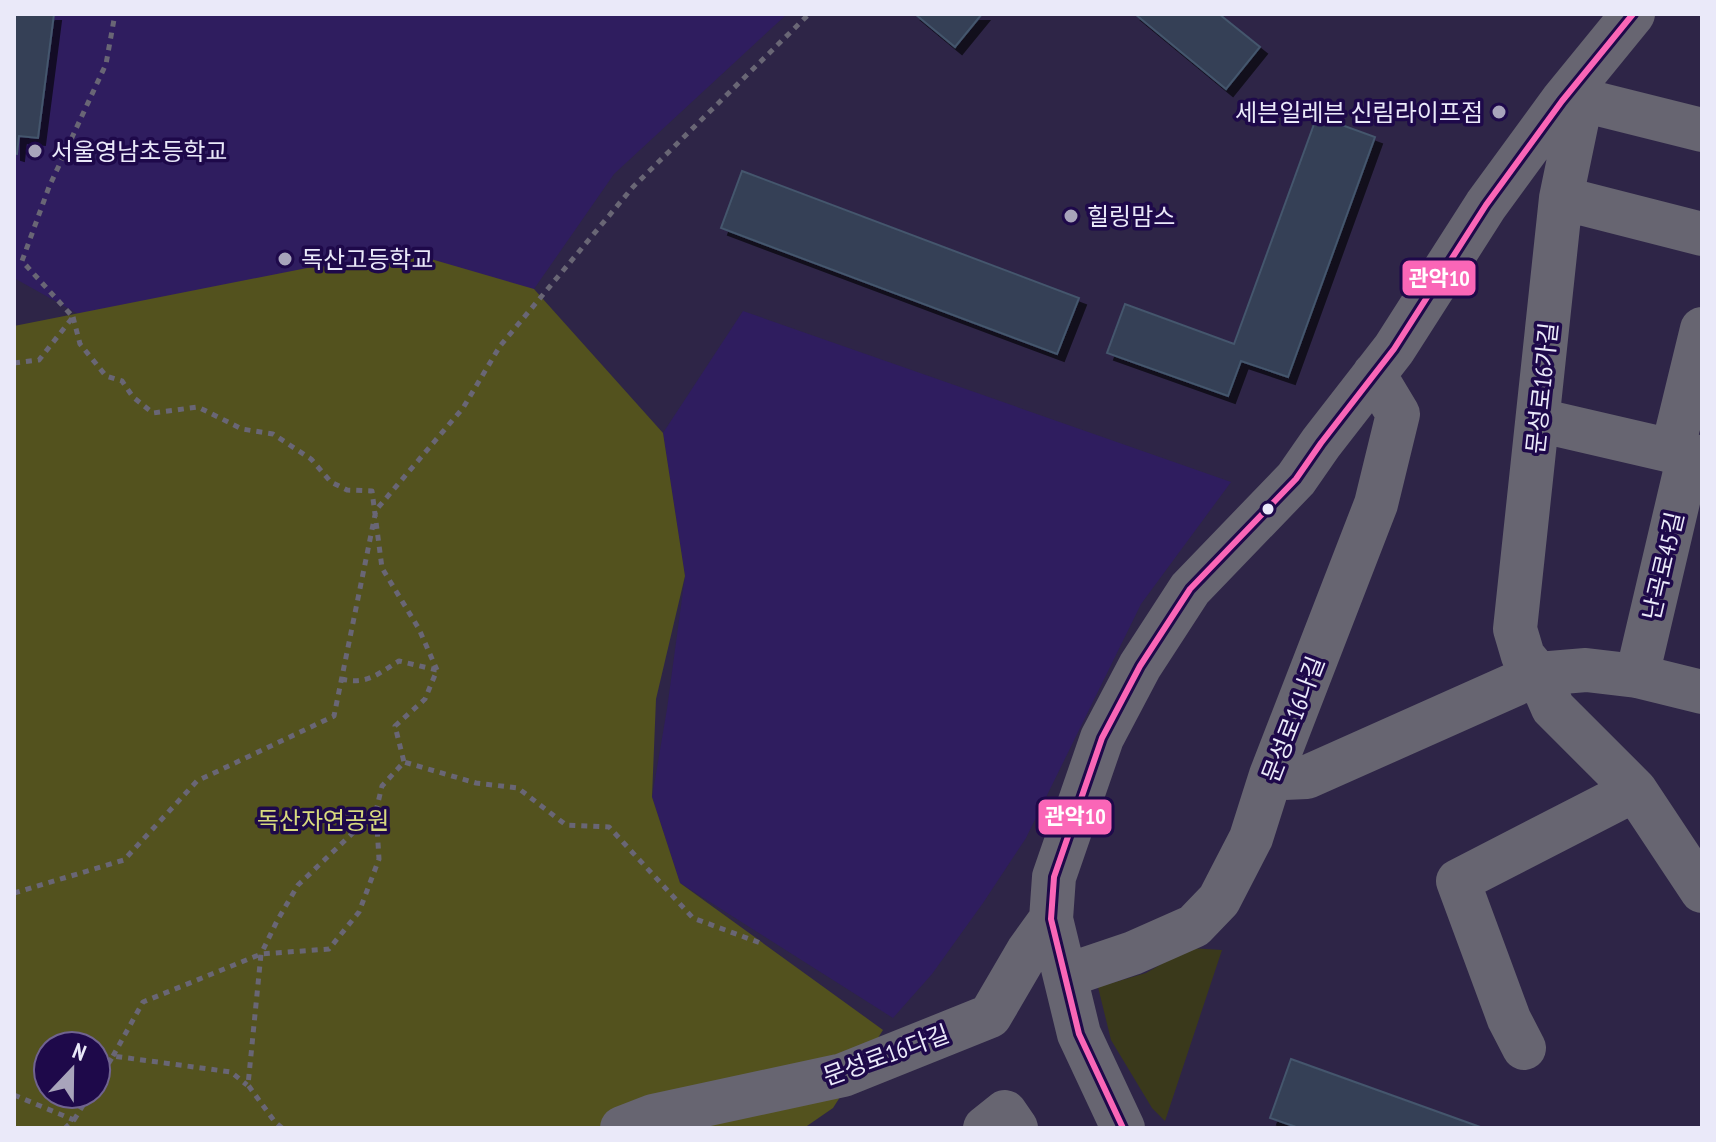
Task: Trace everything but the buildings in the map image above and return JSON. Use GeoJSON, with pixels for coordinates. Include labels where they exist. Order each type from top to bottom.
{"type":"FeatureCollection","features":[{"type":"Feature","properties":{"kind":"street"},"geometry":{"type":"LineString","coordinates":[[1123,1128],[1079,1034],[1051,919],[1054,877],[1102,738],[1140,666],[1190,589],[1296,479],[1394,349],[1486,205],[1564,98],[1633,14]]}},
{"type":"Feature","properties":{"kind":"street"},"geometry":{"type":"LineString","coordinates":[[1564,98],[1702,130]]}},
{"type":"Feature","properties":{"kind":"street","name":"문성로16가길"},"geometry":{"type":"LineString","coordinates":[[1564,98],[1577,121],[1561,198],[1515,629],[1523,656],[1538,674],[1553,708],[1635,790],[1702,891]]}},
{"type":"Feature","properties":{"kind":"street"},"geometry":{"type":"LineString","coordinates":[[1561,198],[1702,234]]}},
{"type":"Feature","properties":{"kind":"street","name":"난곡로45길"},"geometry":{"type":"LineString","coordinates":[[1637,676],[1688,455],[1702,329]]}},
{"type":"Feature","properties":{"kind":"street","name":"문성로16나길"},"geometry":{"type":"LineString","coordinates":[[1065,976],[1133,953],[1194,926],[1219,900],[1251,838],[1271,775],[1376,504],[1398,414],[1374,374]]}},
{"type":"Feature","properties":{"kind":"street"},"geometry":{"type":"LineString","coordinates":[[1538,420],[1688,455]]}},
{"type":"Feature","properties":{"kind":"street"},"geometry":{"type":"LineString","coordinates":[[1271,775],[1307,777],[1538,674],[1586,670],[1637,676],[1702,692]]}},
{"type":"Feature","properties":{"kind":"street"},"geometry":{"type":"LineString","coordinates":[[1524,1048],[1509,1019],[1458,881],[1635,790]]}},
{"type":"Feature","properties":{"kind":"street","name":"문성로16다길"},"geometry":{"type":"LineString","coordinates":[[622,1128],[653,1116],[843,1075],[990,1016],[1028,951],[1051,919]]}},
{"type":"Feature","properties":{"kind":"street"},"geometry":{"type":"LineString","coordinates":[[985,1128],[1005,1112],[1016,1128]]}},
{"type":"Feature","properties":{"kind":"path"},"geometry":{"type":"LineString","coordinates":[[115,14],[106,64],[49,187],[22,261],[73,317],[80,344],[106,376],[122,381],[133,397],[153,413],[198,407],[242,429],[273,434],[311,459],[331,482],[347,490],[372,491],[382,568],[419,629],[437,670],[425,699],[395,726],[404,762]]}},
{"type":"Feature","properties":{"kind":"path"},"geometry":{"type":"LineString","coordinates":[[14,893],[124,860],[197,781],[334,716],[376,510],[463,408],[500,346],[633,187],[809,14]]}},
{"type":"Feature","properties":{"kind":"path"},"geometry":{"type":"LineString","coordinates":[[14,363],[39,360],[73,317]]}},
{"type":"Feature","properties":{"kind":"path"},"geometry":{"type":"LineString","coordinates":[[341,679],[357,682],[373,677],[399,661],[437,670]]}},
{"type":"Feature","properties":{"kind":"path"},"geometry":{"type":"LineString","coordinates":[[282,1128],[248,1085],[231,1072],[113,1056],[143,1002],[261,954],[329,949],[359,912],[379,859],[376,811],[382,786],[404,762]]}},
{"type":"Feature","properties":{"kind":"path"},"geometry":{"type":"LineString","coordinates":[[404,762],[476,783],[518,788],[566,825],[609,827],[693,918],[763,944]]}},
{"type":"Feature","properties":{"kind":"path"},"geometry":{"type":"LineString","coordinates":[[248,1085],[261,954],[298,885],[376,811]]}},
{"type":"Feature","properties":{"kind":"path"},"geometry":{"type":"LineString","coordinates":[[14,1095],[74,1120]]}},
{"type":"Feature","properties":{"kind":"path"},"geometry":{"type":"LineString","coordinates":[[65,1128],[80,1110]]}},
{"type":"Feature","properties":{"kind":"shaded area","name":"독산고등학교"},"geometry":{"type":"Polygon","coordinates":[[[14,14],[787,14],[614,174],[534,289],[466,377],[295,435],[14,278],[14,14]]]}},
{"type":"Feature","properties":{"kind":"shaded area"},"geometry":{"type":"Polygon","coordinates":[[[743,311],[1231,482],[1141,604],[1026,838],[932,974],[893,1018],[680,883],[652,797],[685,576],[663,433],[743,311]]]}},
{"type":"Feature","properties":{"kind":"shaded area"},"geometry":{"type":"Polygon","coordinates":[[[1189,948],[1222,950],[1165,1121],[1152,1108],[1111,1040],[1098,987],[1146,973],[1189,948]]]}},
{"type":"Feature","properties":{"kind":"green space","name":"독산자연공원"},"geometry":{"type":"Polygon","coordinates":[[[424,257],[534,289],[663,433],[685,576],[656,699],[652,797],[680,883],[883,1030],[833,1108],[804,1128],[14,1128],[14,326],[307,268],[424,257]]]}},
{"type":"Feature","properties":{"kind":"transit line","name":"관악10"},"geometry":{"type":"LineString","coordinates":[[1123,1128],[1079,1034],[1051,919],[1054,877],[1102,738],[1140,666],[1190,589],[1296,479],[1394,349],[1486,205],[1562,101],[1633,14]]}},
{"type":"Feature","properties":{"kind":"place","name":"세븐일레븐 신림라이프점"},"geometry":{"type":"Point","coordinates":[1499,112]}},
{"type":"Feature","properties":{"kind":"place","name":"서울영남초등학교"},"geometry":{"type":"Point","coordinates":[35,151]}},
{"type":"Feature","properties":{"kind":"place","name":"힐링맘스"},"geometry":{"type":"Point","coordinates":[1071,216]}},
{"type":"Feature","properties":{"kind":"place","name":"독산고등학교"},"geometry":{"type":"Point","coordinates":[285,259]}}]}
